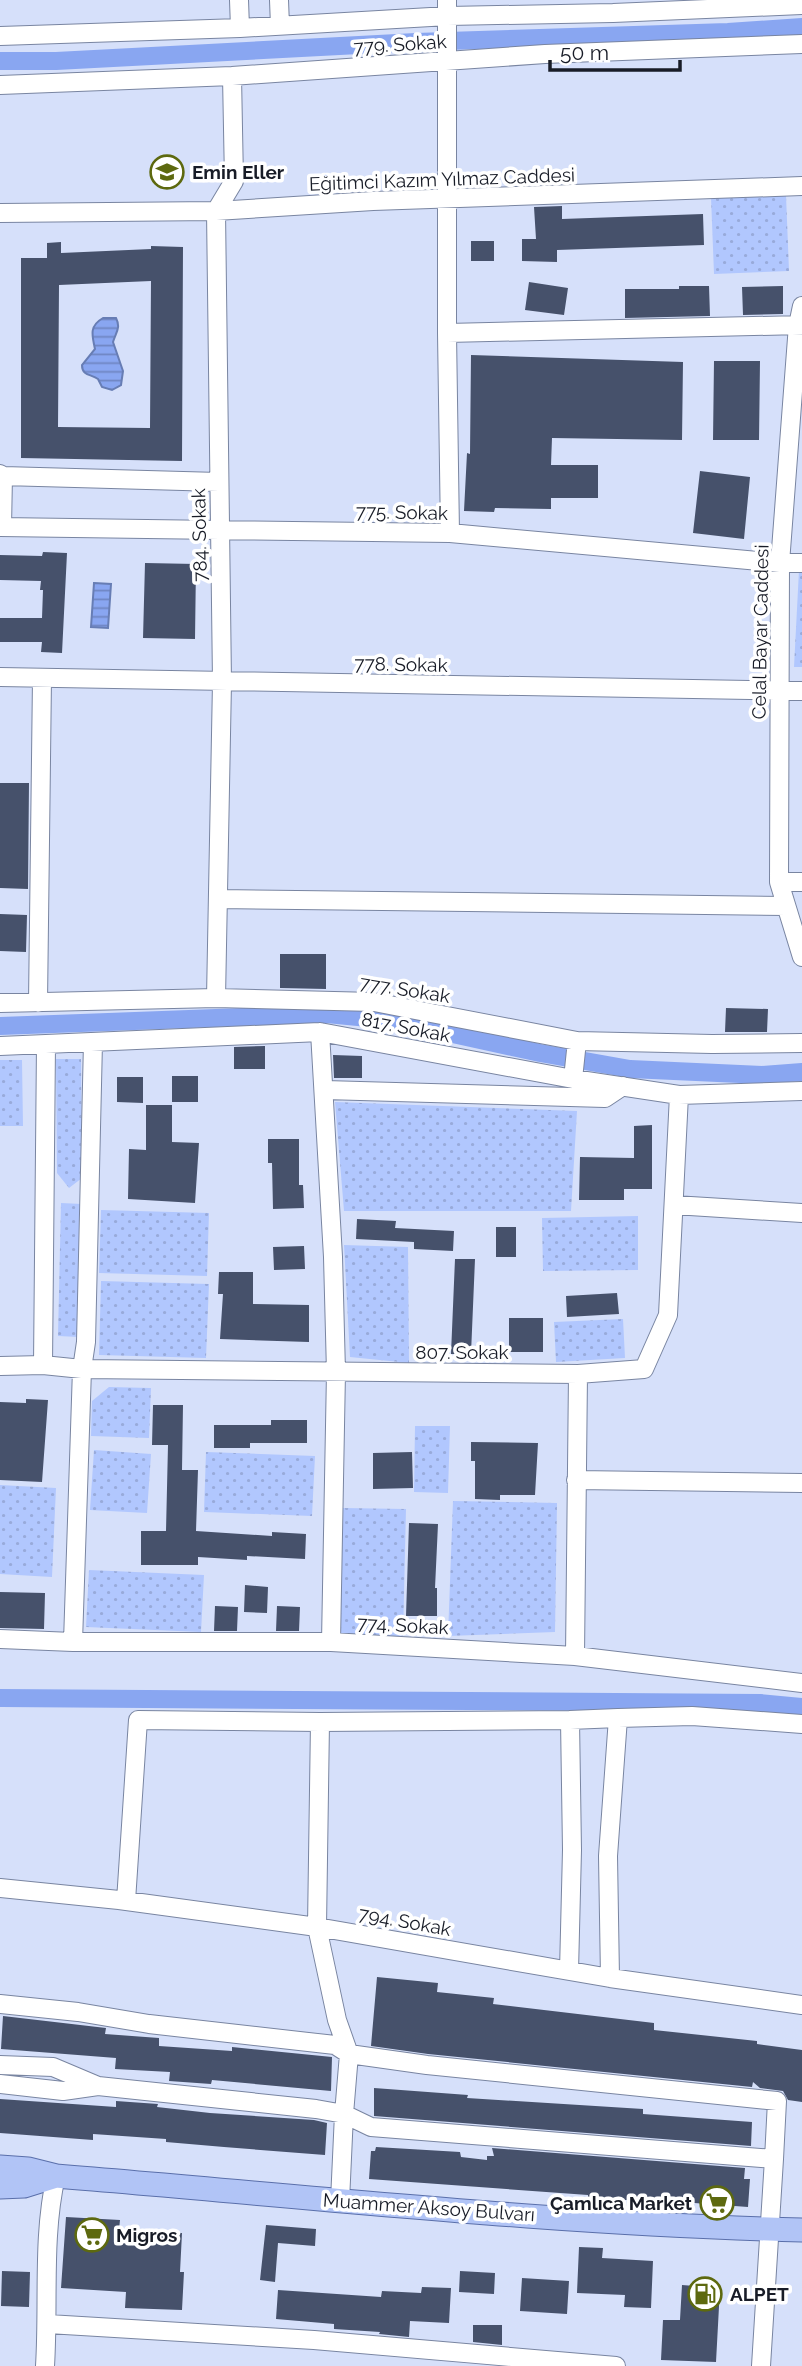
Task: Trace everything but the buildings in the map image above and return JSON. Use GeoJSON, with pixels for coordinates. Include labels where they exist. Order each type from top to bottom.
{"type":"FeatureCollection","features":[{"type":"Feature","properties":{"kind":"main road","name":"Muammer Aksoy Bulvarı"},"geometry":{"type":"LineString","coordinates":[[0,2167],[28,2169],[56,2176],[340,2201],[574,2218],[802,2230]]}},
{"type":"Feature","properties":{"kind":"main road","name":"Muammer Aksoy Bulvarı"},"geometry":{"type":"LineString","coordinates":[[0,2187],[24,2186],[56,2176]]}},
{"type":"Feature","properties":{"kind":"street"},"geometry":{"type":"LineString","coordinates":[[239,0],[240,28]]}},
{"type":"Feature","properties":{"kind":"street"},"geometry":{"type":"LineString","coordinates":[[279,0],[280,26]]}},
{"type":"Feature","properties":{"kind":"street"},"geometry":{"type":"LineString","coordinates":[[0,36],[280,26],[448,8],[802,5]]}},
{"type":"Feature","properties":{"kind":"street"},"geometry":{"type":"LineString","coordinates":[[448,8],[447,333],[450,533]]}},
{"type":"Feature","properties":{"kind":"street","name":"779. Sokak"},"geometry":{"type":"LineString","coordinates":[[0,85],[232,76],[544,54],[802,44]]}},
{"type":"Feature","properties":{"kind":"street"},"geometry":{"type":"LineString","coordinates":[[216,211],[234,181],[232,76]]}},
{"type":"Feature","properties":{"kind":"street","name":"Eğitimci Kazım Yılmaz Caddesi"},"geometry":{"type":"LineString","coordinates":[[0,213],[216,211],[448,199],[802,186]]}},
{"type":"Feature","properties":{"kind":"street","name":"784. Sokak"},"geometry":{"type":"LineString","coordinates":[[216,211],[222,682],[216,998]]}},
{"type":"Feature","properties":{"kind":"street","name":"Celal Bayar Caddesi"},"geometry":{"type":"LineString","coordinates":[[802,306],[780,563],[779,882],[802,957]]}},
{"type":"Feature","properties":{"kind":"street"},"geometry":{"type":"LineString","coordinates":[[447,333],[800,325]]}},
{"type":"Feature","properties":{"kind":"street"},"geometry":{"type":"LineString","coordinates":[[1,527],[1,475],[219,482]]}},
{"type":"Feature","properties":{"kind":"street","name":"775. Sokak"},"geometry":{"type":"LineString","coordinates":[[1,527],[450,533],[802,563]]}},
{"type":"Feature","properties":{"kind":"street","name":"778. Sokak"},"geometry":{"type":"LineString","coordinates":[[0,677],[802,691]]}},
{"type":"Feature","properties":{"kind":"street"},"geometry":{"type":"LineString","coordinates":[[38,1003],[42,678]]}},
{"type":"Feature","properties":{"kind":"street"},"geometry":{"type":"LineString","coordinates":[[779,882],[802,882]]}},
{"type":"Feature","properties":{"kind":"street"},"geometry":{"type":"LineString","coordinates":[[218,899],[786,906]]}},
{"type":"Feature","properties":{"kind":"street","name":"777. Sokak"},"geometry":{"type":"LineString","coordinates":[[0,1003],[216,998],[373,1002],[577,1041],[802,1043]]}},
{"type":"Feature","properties":{"kind":"street"},"geometry":{"type":"LineString","coordinates":[[320,1032],[325,1090],[336,1372],[331,1642]]}},
{"type":"Feature","properties":{"kind":"street","name":"817. Sokak"},"geometry":{"type":"LineString","coordinates":[[0,1046],[320,1032],[573,1079],[679,1095],[802,1091]]}},
{"type":"Feature","properties":{"kind":"street"},"geometry":{"type":"LineString","coordinates":[[573,1079],[577,1041]]}},
{"type":"Feature","properties":{"kind":"street"},"geometry":{"type":"LineString","coordinates":[[73,1642],[82,1369],[86,1342],[93,1042]]}},
{"type":"Feature","properties":{"kind":"street"},"geometry":{"type":"LineString","coordinates":[[43,1365],[46,1044]]}},
{"type":"Feature","properties":{"kind":"street"},"geometry":{"type":"LineString","coordinates":[[325,1090],[605,1098],[623,1086]]}},
{"type":"Feature","properties":{"kind":"street","name":"807. Sokak"},"geometry":{"type":"LineString","coordinates":[[0,1366],[578,1374],[644,1369],[668,1315],[679,1095]]}},
{"type":"Feature","properties":{"kind":"street"},"geometry":{"type":"LineString","coordinates":[[674,1205],[802,1213]]}},
{"type":"Feature","properties":{"kind":"street"},"geometry":{"type":"LineString","coordinates":[[575,1656],[578,1374]]}},
{"type":"Feature","properties":{"kind":"street"},"geometry":{"type":"LineString","coordinates":[[576,1480],[802,1483]]}},
{"type":"Feature","properties":{"kind":"street","name":"774. Sokak"},"geometry":{"type":"LineString","coordinates":[[0,1639],[73,1642],[331,1642],[575,1656],[802,1683]]}},
{"type":"Feature","properties":{"kind":"street"},"geometry":{"type":"LineString","coordinates":[[126,1901],[138,1720],[320,1722],[692,1716],[802,1724]]}},
{"type":"Feature","properties":{"kind":"street"},"geometry":{"type":"LineString","coordinates":[[610,1978],[608,1856],[618,1718]]}},
{"type":"Feature","properties":{"kind":"street"},"geometry":{"type":"LineString","coordinates":[[569,1971],[572,1850],[570,1720]]}},
{"type":"Feature","properties":{"kind":"street"},"geometry":{"type":"LineString","coordinates":[[320,1722],[317,1927],[337,2020],[349,2054],[340,2201]]}},
{"type":"Feature","properties":{"kind":"street","name":"794. Sokak"},"geometry":{"type":"LineString","coordinates":[[0,1888],[126,1901],[317,1927],[610,1978],[802,2005]]}},
{"type":"Feature","properties":{"kind":"street"},"geometry":{"type":"LineString","coordinates":[[0,2004],[335,2045],[349,2054],[427,2065],[777,2101],[761,2366]]}},
{"type":"Feature","properties":{"kind":"street"},"geometry":{"type":"LineString","coordinates":[[0,2065],[53,2067],[98,2086]]}},
{"type":"Feature","properties":{"kind":"street"},"geometry":{"type":"LineString","coordinates":[[0,2084],[63,2091],[98,2086],[316,2109],[344,2114],[371,2127],[774,2159]]}},
{"type":"Feature","properties":{"kind":"street"},"geometry":{"type":"LineString","coordinates":[[45,2366],[49,2205],[56,2176]]}},
{"type":"Feature","properties":{"kind":"street"},"geometry":{"type":"LineString","coordinates":[[48,2324],[314,2340],[616,2366]]}},
{"type":"Feature","properties":{"kind":"shaded area"},"geometry":{"type":"Polygon","coordinates":[[[786,195],[789,271],[714,274],[711,197],[786,195]]]}},
{"type":"Feature","properties":{"kind":"shaded area"},"geometry":{"type":"Polygon","coordinates":[[[103,318],[116,318],[118,325],[113,342],[123,371],[121,385],[112,390],[102,387],[98,379],[82,369],[82,365],[95,349],[95,324],[103,318]]]}},
{"type":"Feature","properties":{"kind":"shaded area"},"geometry":{"type":"Polygon","coordinates":[[[799,570],[802,570],[802,667],[794,667],[799,570]]]}},
{"type":"Feature","properties":{"kind":"shaded area"},"geometry":{"type":"Polygon","coordinates":[[[94,583],[111,584],[108,628],[91,627],[94,583]]]}},
{"type":"Feature","properties":{"kind":"shaded area"},"geometry":{"type":"Polygon","coordinates":[[[56,1059],[81,1059],[82,1178],[69,1188],[57,1173],[56,1059]]]}},
{"type":"Feature","properties":{"kind":"shaded area"},"geometry":{"type":"Polygon","coordinates":[[[0,1060],[22,1060],[23,1126],[0,1126],[0,1060]]]}},
{"type":"Feature","properties":{"kind":"shaded area"},"geometry":{"type":"Polygon","coordinates":[[[335,1102],[577,1111],[571,1211],[344,1211],[335,1102]]]}},
{"type":"Feature","properties":{"kind":"shaded area"},"geometry":{"type":"Polygon","coordinates":[[[61,1203],[82,1204],[79,1337],[58,1336],[61,1203]]]}},
{"type":"Feature","properties":{"kind":"shaded area"},"geometry":{"type":"Polygon","coordinates":[[[101,1210],[209,1213],[207,1276],[99,1273],[101,1210]]]}},
{"type":"Feature","properties":{"kind":"shaded area"},"geometry":{"type":"Polygon","coordinates":[[[638,1216],[638,1270],[543,1271],[542,1218],[638,1216]]]}},
{"type":"Feature","properties":{"kind":"shaded area"},"geometry":{"type":"Polygon","coordinates":[[[344,1245],[408,1247],[409,1363],[350,1357],[344,1245]]]}},
{"type":"Feature","properties":{"kind":"shaded area"},"geometry":{"type":"Polygon","coordinates":[[[101,1281],[209,1284],[206,1358],[99,1355],[101,1281]]]}},
{"type":"Feature","properties":{"kind":"shaded area"},"geometry":{"type":"Polygon","coordinates":[[[623,1319],[625,1358],[556,1362],[554,1322],[623,1319]]]}},
{"type":"Feature","properties":{"kind":"shaded area"},"geometry":{"type":"Polygon","coordinates":[[[109,1387],[151,1388],[149,1438],[91,1436],[92,1401],[109,1387]]]}},
{"type":"Feature","properties":{"kind":"shaded area"},"geometry":{"type":"Polygon","coordinates":[[[415,1426],[450,1426],[448,1493],[414,1492],[415,1426]]]}},
{"type":"Feature","properties":{"kind":"shaded area"},"geometry":{"type":"Polygon","coordinates":[[[94,1450],[151,1454],[147,1513],[90,1510],[94,1450]]]}},
{"type":"Feature","properties":{"kind":"shaded area"},"geometry":{"type":"Polygon","coordinates":[[[206,1452],[315,1456],[312,1516],[204,1512],[206,1452]]]}},
{"type":"Feature","properties":{"kind":"shaded area"},"geometry":{"type":"Polygon","coordinates":[[[0,1485],[56,1488],[52,1577],[0,1574],[0,1485]]]}},
{"type":"Feature","properties":{"kind":"shaded area"},"geometry":{"type":"Polygon","coordinates":[[[453,1501],[557,1503],[555,1632],[448,1636],[453,1501]]]}},
{"type":"Feature","properties":{"kind":"shaded area"},"geometry":{"type":"Polygon","coordinates":[[[343,1508],[406,1509],[403,1637],[340,1635],[343,1508]]]}},
{"type":"Feature","properties":{"kind":"shaded area"},"geometry":{"type":"Polygon","coordinates":[[[89,1570],[204,1575],[201,1632],[86,1627],[89,1570]]]}},
{"type":"Feature","properties":{"kind":"waterway"},"geometry":{"type":"LineString","coordinates":[[0,61],[56,61],[416,42],[728,32],[802,27]]}},
{"type":"Feature","properties":{"kind":"waterway"},"geometry":{"type":"LineString","coordinates":[[0,1026],[327,1014],[389,1020],[540,1053],[630,1069],[762,1075],[802,1072]]}},
{"type":"Feature","properties":{"kind":"waterway"},"geometry":{"type":"LineString","coordinates":[[0,1698],[760,1703],[802,1707]]}},
{"type":"Feature","properties":{"kind":"place","name":"Emin Eller"},"geometry":{"type":"Point","coordinates":[167,172]}},
{"type":"Feature","properties":{"kind":"place","name":"Çamlıca Market"},"geometry":{"type":"Point","coordinates":[717,2203]}},
{"type":"Feature","properties":{"kind":"place","name":"Migros"},"geometry":{"type":"Point","coordinates":[92,2235]}},
{"type":"Feature","properties":{"kind":"place","name":"ALPET"},"geometry":{"type":"Point","coordinates":[705,2294]}}]}
